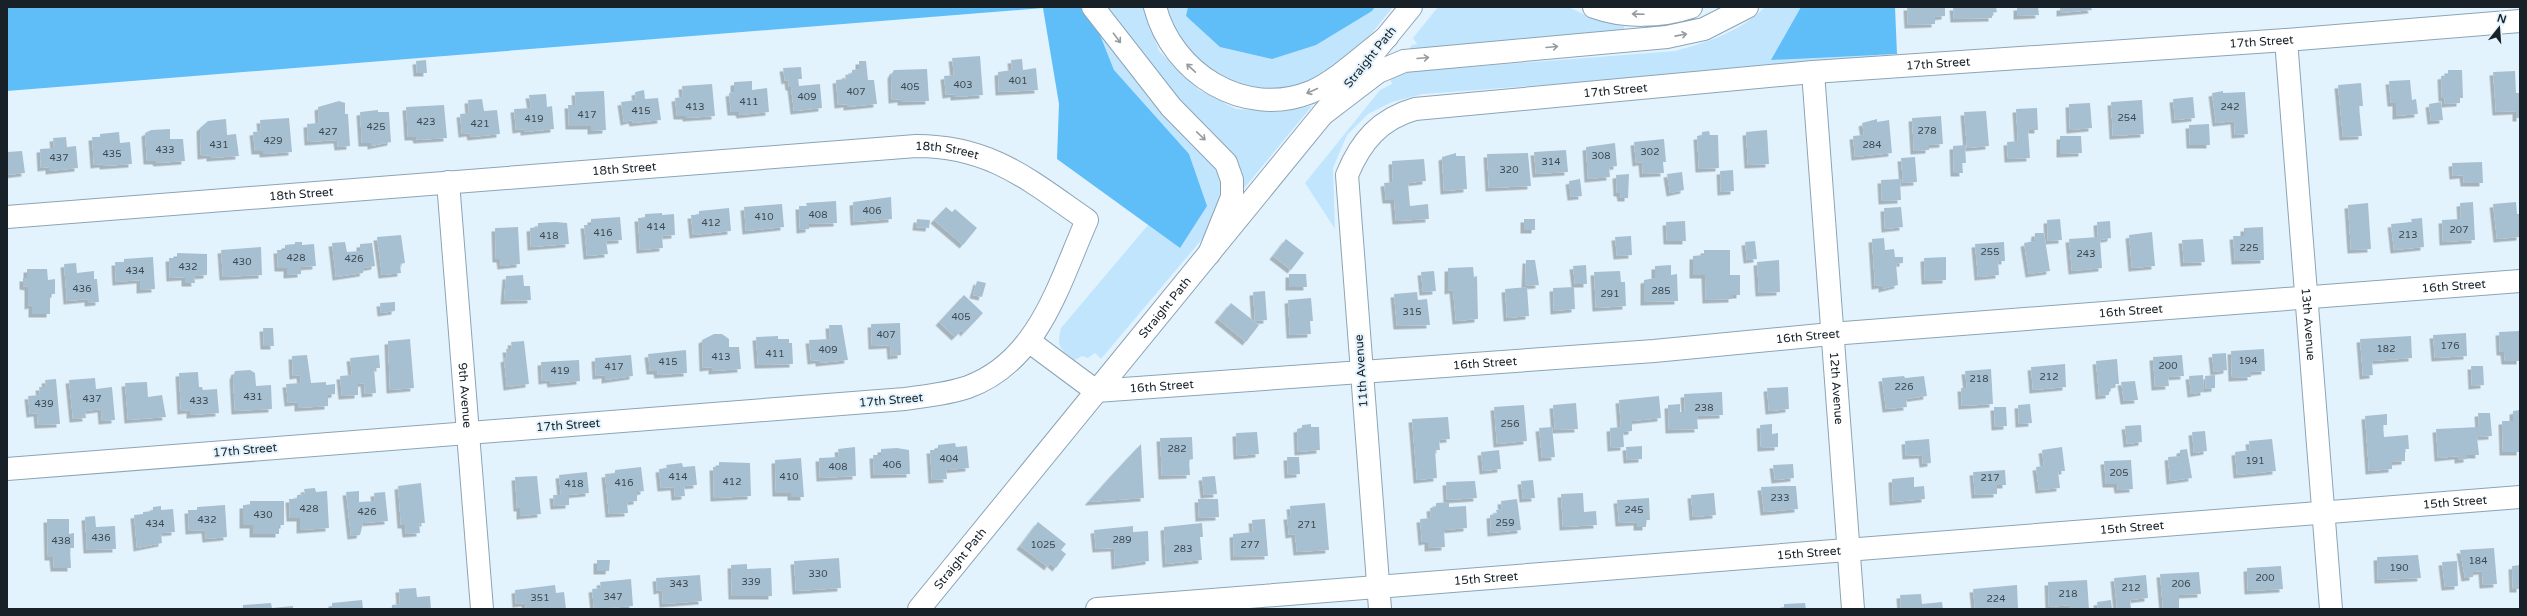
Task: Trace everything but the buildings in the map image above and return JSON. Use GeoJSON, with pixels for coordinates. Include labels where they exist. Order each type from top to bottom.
{"type":"FeatureCollection","features":[{"type":"Feature","properties":{"kind":"main road"},"geometry":{"type":"LineString","coordinates":[[1093,7],[1172,107],[1226,163],[1232,180],[1232,197],[1209,254]]}},
{"type":"Feature","properties":{"kind":"main road"},"geometry":{"type":"LineString","coordinates":[[1155,7],[1168,40],[1192,69],[1223,90],[1261,99],[1286,98],[1311,91],[1333,78],[1387,37]]}},
{"type":"Feature","properties":{"kind":"main road","name":"Straight Path"},"geometry":{"type":"LineString","coordinates":[[919,609],[1411,7]]}},
{"type":"Feature","properties":{"kind":"main road"},"geometry":{"type":"LineString","coordinates":[[1594,7],[1642,15],[1670,12],[1690,7]]}},
{"type":"Feature","properties":{"kind":"main road"},"geometry":{"type":"LineString","coordinates":[[1323,114],[1378,72],[1404,61],[1667,37],[1704,29],[1747,7]]}},
{"type":"Feature","properties":{"kind":"main road","name":"17th Street"},"geometry":{"type":"LineString","coordinates":[[1368,139],[1378,127],[1397,114],[1415,109],[1813,72],[2286,40],[2520,21]]}},
{"type":"Feature","properties":{"kind":"main road","name":"13th Avenue"},"geometry":{"type":"LineString","coordinates":[[2286,40],[2322,513],[2331,609]]}},
{"type":"Feature","properties":{"kind":"main road","name":"12th Avenue"},"geometry":{"type":"LineString","coordinates":[[1813,72],[1831,334],[1853,609]]}},
{"type":"Feature","properties":{"kind":"main road","name":"11th Avenue"},"geometry":{"type":"LineString","coordinates":[[1368,139],[1354,158],[1347,174],[1380,609]]}},
{"type":"Feature","properties":{"kind":"main road","name":"18th Street"},"geometry":{"type":"LineString","coordinates":[[7,217],[899,147],[948,148],[982,155],[1012,169],[1087,220],[1047,311],[1030,342]]}},
{"type":"Feature","properties":{"kind":"main road","name":"9th Avenue"},"geometry":{"type":"LineString","coordinates":[[448,182],[482,609]]}},
{"type":"Feature","properties":{"kind":"main road","name":"16th Street"},"geometry":{"type":"LineString","coordinates":[[1096,391],[1654,351],[1831,334],[2520,281]]}},
{"type":"Feature","properties":{"kind":"main road"},"geometry":{"type":"LineString","coordinates":[[1030,342],[1096,391]]}},
{"type":"Feature","properties":{"kind":"main road","name":"17th Street"},"geometry":{"type":"LineString","coordinates":[[7,469],[928,396],[949,392],[982,381],[1007,365],[1030,342]]}},
{"type":"Feature","properties":{"kind":"main road","name":"15th Street"},"geometry":{"type":"LineString","coordinates":[[1097,609],[2520,497]]}},
{"type":"Feature","properties":{"kind":"shaded area"},"geometry":{"type":"Polygon","coordinates":[[[7,7],[1080,7],[1096,25],[1114,70],[1189,154],[1207,206],[1180,248],[1057,159],[1059,104],[1043,8],[7,91],[7,7]]]}},
{"type":"Feature","properties":{"kind":"shaded area"},"geometry":{"type":"Polygon","coordinates":[[[1103,7],[1144,7],[1159,51],[1199,90],[1236,109],[1281,112],[1312,106],[1241,192],[1201,127],[1103,7]]]}},
{"type":"Feature","properties":{"kind":"shaded area"},"geometry":{"type":"Polygon","coordinates":[[[1165,7],[1188,7],[1186,17],[1372,11],[1375,7],[1393,7],[1350,60],[1318,81],[1276,93],[1224,85],[1185,53],[1165,7]]]}},
{"type":"Feature","properties":{"kind":"shaded area"},"geometry":{"type":"Polygon","coordinates":[[[1188,7],[1375,7],[1372,11],[1316,45],[1272,59],[1220,47],[1186,16],[1188,7]]]}},
{"type":"Feature","properties":{"kind":"shaded area"},"geometry":{"type":"Polygon","coordinates":[[[1438,7],[1568,7],[1599,21],[1624,26],[1625,37],[1407,52],[1412,45],[1417,44],[1413,38],[1438,7]]]}},
{"type":"Feature","properties":{"kind":"shaded area"},"geometry":{"type":"Polygon","coordinates":[[[1765,7],[1801,7],[1772,60],[1879,52],[1877,60],[1423,94],[1392,102],[1368,114],[1347,135],[1333,168],[1335,229],[1305,183],[1380,90],[1392,84],[1390,78],[1403,72],[1675,51],[1711,40],[1734,30],[1755,16],[1765,7]]]}},
{"type":"Feature","properties":{"kind":"shaded area"},"geometry":{"type":"Polygon","coordinates":[[[1801,7],[1895,7],[1897,54],[1771,60],[1801,7]]]}},
{"type":"Feature","properties":{"kind":"shaded area"},"geometry":{"type":"Polygon","coordinates":[[[1096,25],[1145,93],[1185,138],[1216,167],[1226,182],[1219,219],[1101,359],[1095,353],[1088,358],[1082,356],[1075,360],[1060,347],[1059,339],[1061,328],[1148,225],[1180,248],[1147,108],[1114,70],[1096,25]]]}}]}
